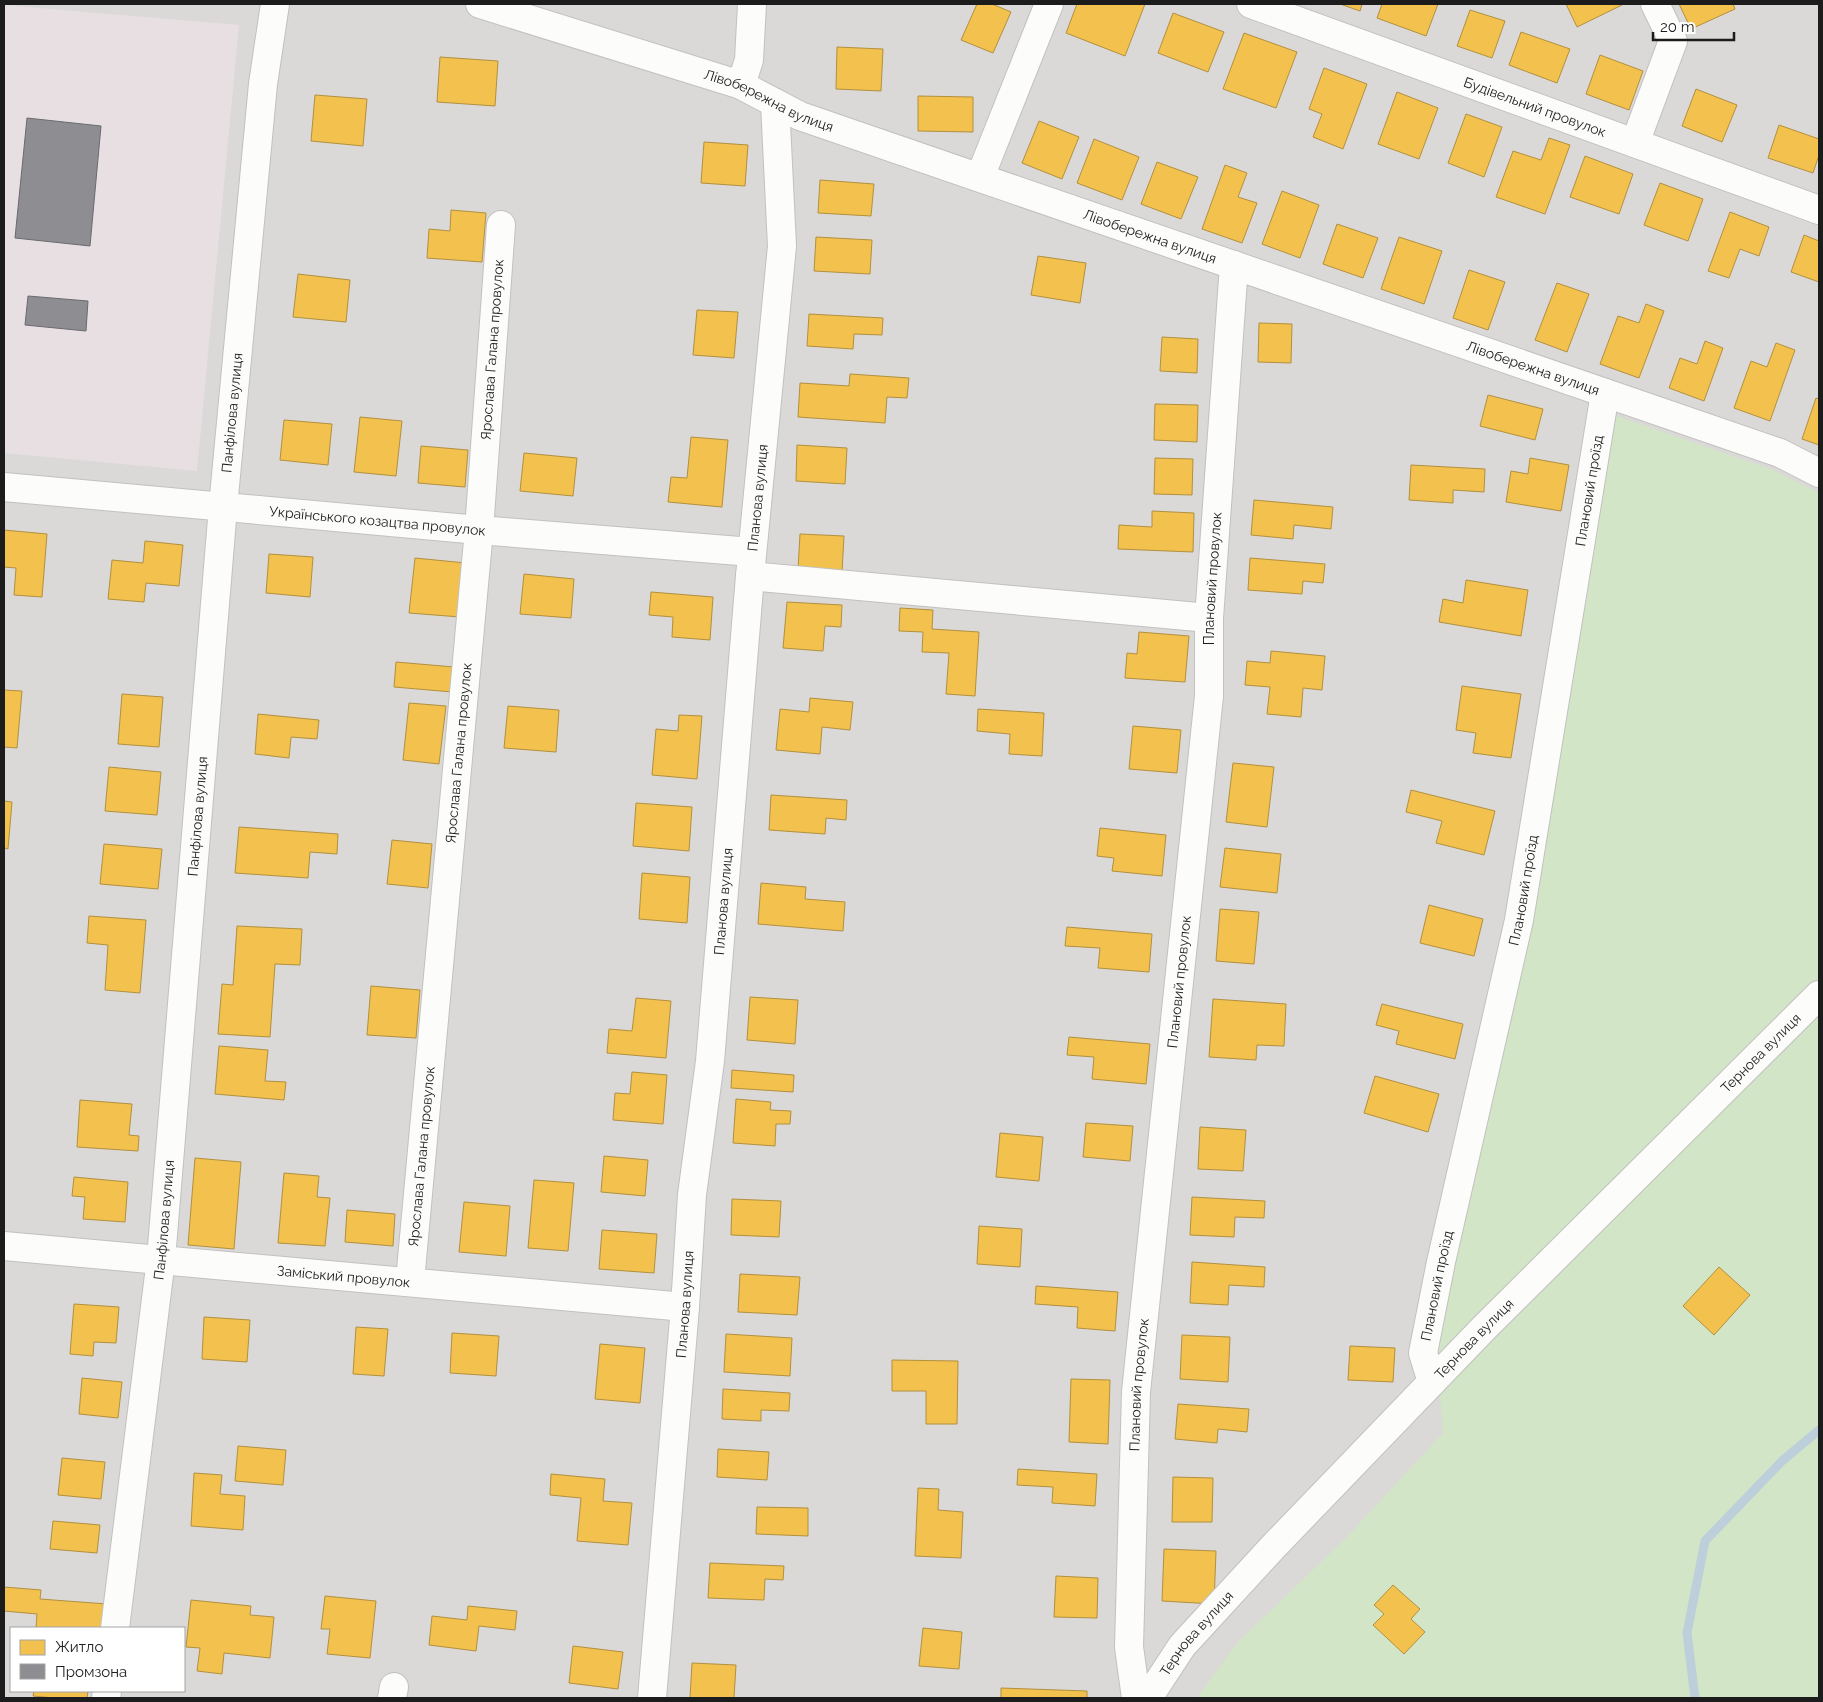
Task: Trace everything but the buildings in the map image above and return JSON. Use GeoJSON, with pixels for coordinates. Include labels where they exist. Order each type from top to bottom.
{"type":"FeatureCollection","features":[{"type":"Feature","properties":{"kind":"street","name":"Панфілова вулиця"},"geometry":{"type":"LineString","coordinates":[[115,1627],[161,1259],[223,507],[263,84],[275,4]]}},
{"type":"Feature","properties":{"kind":"street","name":"Лівобережна вулиця"},"geometry":{"type":"LineString","coordinates":[[480,4],[741,85],[800,116],[1780,453],[1819,473]]}},
{"type":"Feature","properties":{"kind":"street"},"geometry":{"type":"LineString","coordinates":[[741,85],[748,60],[752,4]]}},
{"type":"Feature","properties":{"kind":"street"},"geometry":{"type":"LineString","coordinates":[[980,177],[1049,4]]}},
{"type":"Feature","properties":{"kind":"street","name":"Будівельний провулок"},"geometry":{"type":"LineString","coordinates":[[1251,4],[1819,210]]}},
{"type":"Feature","properties":{"kind":"street"},"geometry":{"type":"LineString","coordinates":[[1636,143],[1673,41],[1655,4]]}},
{"type":"Feature","properties":{"kind":"street","name":"Планова вулиця"},"geometry":{"type":"LineString","coordinates":[[652,1698],[685,1307],[692,1195],[710,1061],[751,564],[782,246],[775,103]]}},
{"type":"Feature","properties":{"kind":"street","name":"Ярослава Галана провулок"},"geometry":{"type":"LineString","coordinates":[[410,1281],[479,530],[501,225]]}},
{"type":"Feature","properties":{"kind":"street","name":"Плановий провулок"},"geometry":{"type":"LineString","coordinates":[[1136,1698],[1129,1647],[1136,1392],[1209,696],[1209,618],[1234,265]]}},
{"type":"Feature","properties":{"kind":"street","name":"Плановий проїзд"},"geometry":{"type":"LineString","coordinates":[[1432,1382],[1424,1353],[1441,1262],[1519,920],[1605,393]]}},
{"type":"Feature","properties":{"kind":"street","name":"Українського козацтва провулок"},"geometry":{"type":"LineString","coordinates":[[4,487],[479,530],[1209,618]]}},
{"type":"Feature","properties":{"kind":"street","name":"Тернова вулиця"},"geometry":{"type":"LineString","coordinates":[[1148,1698],[1182,1646],[1273,1547],[1618,1193],[1819,995]]}},
{"type":"Feature","properties":{"kind":"street","name":"Заміський провулок"},"geometry":{"type":"LineString","coordinates":[[4,1246],[685,1307]]}},
{"type":"Feature","properties":{"kind":"shaded area"},"geometry":{"type":"Polygon","coordinates":[[[4,4],[1819,4],[1819,1698],[4,1698],[4,4]]]}},
{"type":"Feature","properties":{"kind":"shaded area"},"geometry":{"type":"Polygon","coordinates":[[[4,5],[239,25],[197,471],[4,453],[4,5]]]}},
{"type":"Feature","properties":{"kind":"green space"},"geometry":{"type":"Polygon","coordinates":[[[1611,414],[1773,470],[1819,493],[1819,1698],[1197,1698],[1237,1643],[1345,1539],[1443,1433],[1437,1357],[1451,1269],[1611,414]]]}},
{"type":"Feature","properties":{"kind":"waterway"},"geometry":{"type":"LineString","coordinates":[[1695,1698],[1687,1633],[1705,1541],[1782,1461],[1819,1430]]}}]}
